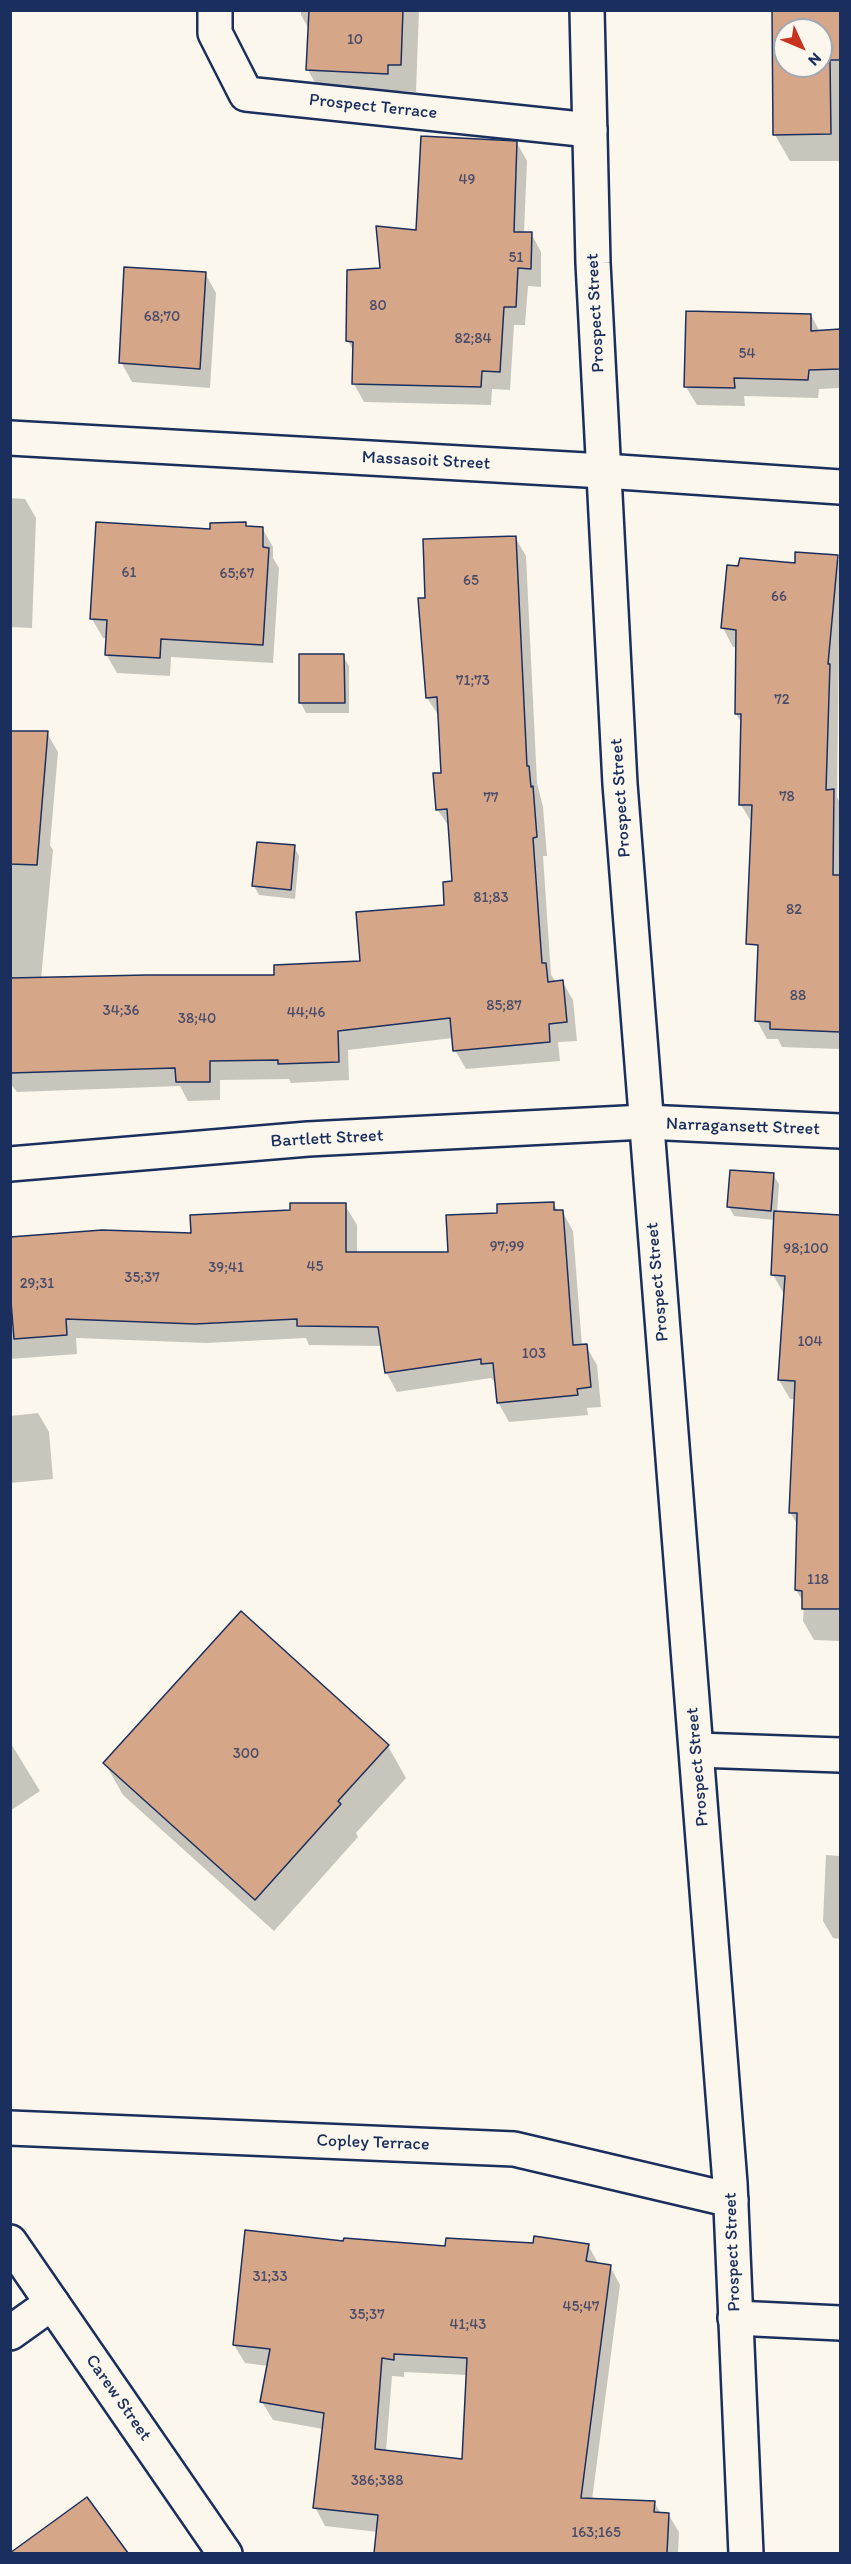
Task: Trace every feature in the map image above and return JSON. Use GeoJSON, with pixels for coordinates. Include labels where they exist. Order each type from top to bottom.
{"type":"FeatureCollection","features":[{"type":"Feature","properties":{"kind":"street","name":"Prospect Terrace"},"geometry":{"type":"LineString","coordinates":[[215,10],[215,33],[246,94],[590,130]]}},
{"type":"Feature","properties":{"kind":"street","name":"Prospect Street"},"geometry":{"type":"LineString","coordinates":[[587,10],[593,263],[620,784],[731,2200],[746,2553]]}},
{"type":"Feature","properties":{"kind":"street","name":"Massasoit Street"},"geometry":{"type":"LineString","coordinates":[[10,438],[604,471],[840,487]]}},
{"type":"Feature","properties":{"kind":"street","name":"Narragansett Street"},"geometry":{"type":"LineString","coordinates":[[645,1122],[840,1131]]}},
{"type":"Feature","properties":{"kind":"street","name":"Bartlett Street"},"geometry":{"type":"LineString","coordinates":[[10,1164],[308,1139],[645,1122]]}},
{"type":"Feature","properties":{"kind":"street"},"geometry":{"type":"LineString","coordinates":[[697,1750],[840,1755]]}},
{"type":"Feature","properties":{"kind":"street","name":"Copley Terrace"},"geometry":{"type":"LineString","coordinates":[[10,2128],[514,2149],[731,2200]]}},
{"type":"Feature","properties":{"kind":"street","name":"Carew Street"},"geometry":{"type":"LineString","coordinates":[[10,2242],[225,2553]]}},
{"type":"Feature","properties":{"kind":"street"},"geometry":{"type":"LineString","coordinates":[[10,2332],[52,2303]]}},
{"type":"Feature","properties":{"kind":"street"},"geometry":{"type":"LineString","coordinates":[[735,2318],[840,2323]]}},
{"type":"Feature","properties":{"kind":"building"},"geometry":{"type":"Polygon","coordinates":[[[309,10],[403,10],[401,65],[388,65],[388,74],[306,70],[309,10]]]}},
{"type":"Feature","properties":{"kind":"building"},"geometry":{"type":"Polygon","coordinates":[[[772,10],[840,10],[840,60],[833,60],[833,18],[773,18],[773,78],[830,78],[831,134],[773,135],[772,10]]]}},
{"type":"Feature","properties":{"kind":"building"},"geometry":{"type":"Polygon","coordinates":[[[421,136],[517,141],[514,232],[532,232],[531,269],[518,268],[516,307],[504,307],[500,372],[482,371],[481,387],[352,384],[353,342],[346,341],[347,270],[380,268],[376,226],[416,230],[421,136]]]}},
{"type":"Feature","properties":{"kind":"building"},"geometry":{"type":"Polygon","coordinates":[[[124,267],[206,272],[200,369],[119,363],[124,267]]]}},
{"type":"Feature","properties":{"kind":"building"},"geometry":{"type":"Polygon","coordinates":[[[686,311],[811,314],[811,331],[840,329],[840,369],[809,370],[808,380],[734,378],[735,388],[684,387],[686,311]]]}},
{"type":"Feature","properties":{"kind":"building"},"geometry":{"type":"Polygon","coordinates":[[[96,522],[210,529],[210,523],[246,522],[246,526],[263,527],[263,547],[269,548],[263,645],[161,639],[160,658],[105,655],[107,620],[90,619],[96,522]]]}},
{"type":"Feature","properties":{"kind":"building"},"geometry":{"type":"Polygon","coordinates":[[[516,536],[527,766],[529,766],[531,787],[533,786],[537,837],[533,838],[542,963],[546,963],[548,982],[563,980],[567,1022],[549,1024],[550,1042],[453,1051],[450,1018],[338,1031],[339,1062],[278,1064],[278,1060],[210,1061],[210,1082],[176,1082],[175,1068],[10,1073],[10,978],[274,975],[274,965],[360,961],[356,912],[444,905],[443,882],[452,881],[447,809],[436,810],[433,773],[441,773],[437,697],[426,698],[418,598],[425,598],[423,539],[516,536]]]}},
{"type":"Feature","properties":{"kind":"building"},"geometry":{"type":"Polygon","coordinates":[[[795,552],[838,555],[828,664],[830,664],[826,790],[834,789],[833,875],[840,875],[840,1032],[770,1029],[770,1022],[755,1021],[758,945],[746,944],[752,805],[739,805],[741,714],[735,714],[736,630],[721,628],[727,565],[738,566],[740,558],[795,563],[795,552]]]}},
{"type":"Feature","properties":{"kind":"building"},"geometry":{"type":"Polygon","coordinates":[[[299,654],[344,654],[345,703],[299,703],[299,654]]]}},
{"type":"Feature","properties":{"kind":"building"},"geometry":{"type":"Polygon","coordinates":[[[10,731],[48,731],[37,865],[10,864],[10,731]]]}},
{"type":"Feature","properties":{"kind":"building"},"geometry":{"type":"Polygon","coordinates":[[[257,842],[295,845],[291,890],[252,886],[257,842]]]}},
{"type":"Feature","properties":{"kind":"building"},"geometry":{"type":"Polygon","coordinates":[[[730,1170],[774,1173],[771,1211],[727,1207],[730,1170]]]}},
{"type":"Feature","properties":{"kind":"building"},"geometry":{"type":"Polygon","coordinates":[[[554,1202],[554,1210],[563,1210],[573,1345],[587,1344],[591,1387],[577,1389],[578,1395],[497,1403],[493,1363],[481,1364],[481,1359],[385,1373],[378,1327],[297,1326],[297,1319],[195,1324],[66,1319],[67,1335],[14,1339],[10,1289],[10,1237],[102,1230],[191,1233],[190,1215],[290,1210],[290,1203],[346,1203],[346,1252],[448,1252],[446,1215],[497,1213],[497,1204],[554,1202]]]}},
{"type":"Feature","properties":{"kind":"building"},"geometry":{"type":"Polygon","coordinates":[[[774,1211],[840,1215],[840,1609],[802,1609],[802,1591],[795,1590],[797,1513],[789,1513],[795,1381],[778,1380],[785,1276],[771,1275],[774,1211]]]}},
{"type":"Feature","properties":{"kind":"building"},"geometry":{"type":"Polygon","coordinates":[[[241,1611],[389,1745],[338,1801],[341,1804],[255,1900],[103,1763],[241,1611]]]}},
{"type":"Feature","properties":{"kind":"building"},"geometry":{"type":"Polygon","coordinates":[[[245,2230],[343,2241],[344,2238],[445,2246],[446,2238],[533,2243],[534,2236],[589,2244],[586,2261],[611,2265],[581,2498],[655,2501],[654,2512],[669,2513],[667,2553],[374,2553],[378,2515],[313,2508],[324,2413],[260,2402],[270,2349],[233,2345],[245,2230]],[[394,2354],[394,2360],[382,2358],[375,2449],[462,2459],[467,2358],[394,2354]]]}},
{"type":"Feature","properties":{"kind":"building"},"geometry":{"type":"Polygon","coordinates":[[[87,2497],[128,2553],[10,2553],[87,2497]]]}}]}
